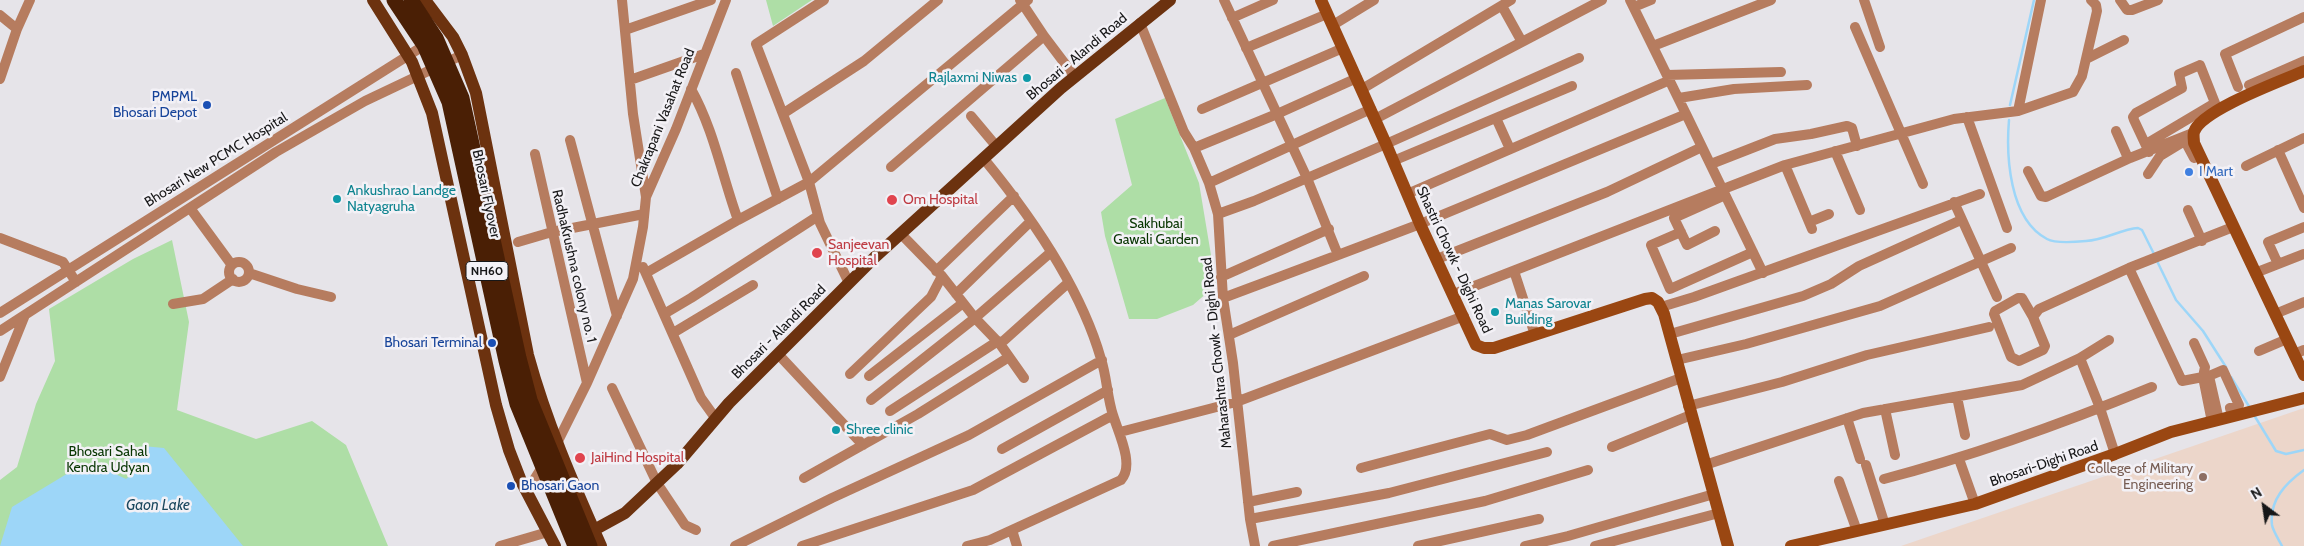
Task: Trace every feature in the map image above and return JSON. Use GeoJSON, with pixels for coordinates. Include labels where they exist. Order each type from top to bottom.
{"type":"FeatureCollection","features":[{"type":"Feature","properties":{"kind":"highway","name":"Bhosari Flyover"},"geometry":{"type":"LineString","coordinates":[[394,0],[424,45],[449,102],[517,404],[575,546]]}},
{"type":"Feature","properties":{"kind":"highway","name":"Bhosari Flyover"},"geometry":{"type":"LineString","coordinates":[[411,0],[436,38],[462,98],[519,358],[530,400],[590,546]]}},
{"type":"Feature","properties":{"kind":"main road"},"geometry":{"type":"LineString","coordinates":[[373,0],[408,54],[432,113],[496,405],[509,450],[555,546]]}},
{"type":"Feature","properties":{"kind":"main road"},"geometry":{"type":"LineString","coordinates":[[425,0],[448,31],[462,56],[476,93],[511,243],[528,355],[539,396],[601,546]]}},
{"type":"Feature","properties":{"kind":"main road","name":"Bhosari - Alandi Road"},"geometry":{"type":"LineString","coordinates":[[594,530],[625,513],[677,464],[716,418],[778,354],[901,234],[1076,76],[1140,22],[1170,0]]}},
{"type":"Feature","properties":{"kind":"main road"},"geometry":{"type":"LineString","coordinates":[[463,252],[511,243]]}},
{"type":"Feature","properties":{"kind":"street"},"geometry":{"type":"LineString","coordinates":[[0,79],[2,65],[30,0]]}},
{"type":"Feature","properties":{"kind":"street"},"geometry":{"type":"LineString","coordinates":[[622,0],[639,164],[646,197]]}},
{"type":"Feature","properties":{"kind":"street"},"geometry":{"type":"LineString","coordinates":[[626,30],[711,0]]}},
{"type":"Feature","properties":{"kind":"street","name":"Chakrapani Vasahat Road"},"geometry":{"type":"LineString","coordinates":[[527,491],[557,443],[587,383],[633,279],[646,197],[676,129],[726,0]]}},
{"type":"Feature","properties":{"kind":"street"},"geometry":{"type":"LineString","coordinates":[[824,0],[756,44],[809,182],[818,216],[837,261],[849,283]]}},
{"type":"Feature","properties":{"kind":"street"},"geometry":{"type":"LineString","coordinates":[[784,113],[864,60],[938,0]]}},
{"type":"Feature","properties":{"kind":"street"},"geometry":{"type":"LineString","coordinates":[[1224,0],[1307,178],[1338,254]]}},
{"type":"Feature","properties":{"kind":"street"},"geometry":{"type":"LineString","coordinates":[[1232,18],[1273,0]]}},
{"type":"Feature","properties":{"kind":"street","name":"Shastri Chowk - Dighi Road"},"geometry":{"type":"LineString","coordinates":[[1321,0],[1420,224],[1476,344],[1484,348],[1494,348],[1645,299],[1652,298],[1661,307]]}},
{"type":"Feature","properties":{"kind":"street"},"geometry":{"type":"LineString","coordinates":[[1246,48],[1330,20],[1374,0]]}},
{"type":"Feature","properties":{"kind":"street"},"geometry":{"type":"LineString","coordinates":[[1194,148],[1277,114],[1359,84],[1511,0]]}},
{"type":"Feature","properties":{"kind":"street"},"geometry":{"type":"LineString","coordinates":[[1209,183],[1291,144],[1373,114],[1522,42],[1602,0]]}},
{"type":"Feature","properties":{"kind":"street"},"geometry":{"type":"LineString","coordinates":[[1650,0],[1632,3],[1763,272]]}},
{"type":"Feature","properties":{"kind":"street"},"geometry":{"type":"LineString","coordinates":[[1653,46],[1771,0]]}},
{"type":"Feature","properties":{"kind":"street"},"geometry":{"type":"LineString","coordinates":[[1864,0],[1880,47]]}},
{"type":"Feature","properties":{"kind":"street"},"geometry":{"type":"LineString","coordinates":[[2018,111],[2041,0]]}},
{"type":"Feature","properties":{"kind":"street"},"geometry":{"type":"LineString","coordinates":[[1715,231],[1687,245],[1674,218],[1786,165],[1968,117],[2018,111],[2073,92],[2078,87],[2082,76],[2097,11],[2096,5],[2091,0]]}},
{"type":"Feature","properties":{"kind":"street"},"geometry":{"type":"LineString","coordinates":[[2120,0],[2123,7],[2132,10],[2158,0]]}},
{"type":"Feature","properties":{"kind":"street"},"geometry":{"type":"LineString","coordinates":[[646,273],[809,182],[1024,1],[1044,36],[1076,76]]}},
{"type":"Feature","properties":{"kind":"street"},"geometry":{"type":"LineString","coordinates":[[1502,6],[1522,42]]}},
{"type":"Feature","properties":{"kind":"street"},"geometry":{"type":"LineString","coordinates":[[0,15],[16,29]]}},
{"type":"Feature","properties":{"kind":"street"},"geometry":{"type":"LineString","coordinates":[[2304,17],[2225,54],[2243,86],[2304,61]]}},
{"type":"Feature","properties":{"kind":"street","name":"Maharashtra Chowk - Dighi Road"},"geometry":{"type":"LineString","coordinates":[[1140,22],[1184,132],[1194,148],[1209,183],[1218,214],[1223,298],[1250,519],[1255,546]]}},
{"type":"Feature","properties":{"kind":"street"},"geometry":{"type":"LineString","coordinates":[[1855,27],[1923,184]]}},
{"type":"Feature","properties":{"kind":"street","name":"Bhosari New PCMC Hospital"},"geometry":{"type":"LineString","coordinates":[[2,312],[408,54],[448,31]]}},
{"type":"Feature","properties":{"kind":"street"},"geometry":{"type":"LineString","coordinates":[[891,167],[1044,36]]}},
{"type":"Feature","properties":{"kind":"street"},"geometry":{"type":"LineString","coordinates":[[2086,59],[2124,40]]}},
{"type":"Feature","properties":{"kind":"street"},"geometry":{"type":"LineString","coordinates":[[1202,109],[1343,48]]}},
{"type":"Feature","properties":{"kind":"street"},"geometry":{"type":"LineString","coordinates":[[630,80],[704,54]]}},
{"type":"Feature","properties":{"kind":"street","name":"Bhosari New PCMC Hospital"},"geometry":{"type":"LineString","coordinates":[[0,331],[276,152],[379,94],[462,56]]}},
{"type":"Feature","properties":{"kind":"street"},"geometry":{"type":"LineString","coordinates":[[1218,214],[1254,201],[1386,144],[1579,58]]}},
{"type":"Feature","properties":{"kind":"street"},"geometry":{"type":"LineString","coordinates":[[2028,171],[2041,196],[2046,197],[2148,148],[2215,103],[2200,65],[2179,74],[2182,88],[2136,113],[2133,117],[2148,148]]}},
{"type":"Feature","properties":{"kind":"street"},"geometry":{"type":"LineString","coordinates":[[2304,71],[2223,107],[2198,124],[2193,133],[2194,143],[2286,339],[2299,352],[2304,375]]}},
{"type":"Feature","properties":{"kind":"street"},"geometry":{"type":"LineString","coordinates":[[1407,194],[1668,78],[1781,72]]}},
{"type":"Feature","properties":{"kind":"street"},"geometry":{"type":"LineString","coordinates":[[736,73],[778,199]]}},
{"type":"Feature","properties":{"kind":"street"},"geometry":{"type":"LineString","coordinates":[[1679,98],[1734,89],[1807,85]]}},
{"type":"Feature","properties":{"kind":"street"},"geometry":{"type":"LineString","coordinates":[[1393,160],[1572,86]]}},
{"type":"Feature","properties":{"kind":"street"},"geometry":{"type":"LineString","coordinates":[[690,89],[703,110],[738,220]]}},
{"type":"Feature","properties":{"kind":"street"},"geometry":{"type":"LineString","coordinates":[[1223,298],[1420,224],[1686,114]]}},
{"type":"Feature","properties":{"kind":"street"},"geometry":{"type":"LineString","coordinates":[[971,116],[997,147]]}},
{"type":"Feature","properties":{"kind":"street"},"geometry":{"type":"LineString","coordinates":[[1968,117],[2007,228]]}},
{"type":"Feature","properties":{"kind":"street"},"geometry":{"type":"LineString","coordinates":[[1496,118],[1510,149]]}},
{"type":"Feature","properties":{"kind":"street"},"geometry":{"type":"LineString","coordinates":[[1711,164],[1775,139],[1847,126],[1852,128],[1857,146]]}},
{"type":"Feature","properties":{"kind":"street"},"geometry":{"type":"LineString","coordinates":[[2116,131],[2128,158]]}},
{"type":"Feature","properties":{"kind":"street"},"geometry":{"type":"LineString","coordinates":[[2148,148],[2193,133]]}},
{"type":"Feature","properties":{"kind":"street"},"geometry":{"type":"LineString","coordinates":[[2246,166],[2304,138]]}},
{"type":"Feature","properties":{"kind":"street"},"geometry":{"type":"LineString","coordinates":[[570,140],[617,316]]}},
{"type":"Feature","properties":{"kind":"street"},"geometry":{"type":"LineString","coordinates":[[2148,174],[2160,156],[2183,142],[2186,143],[2194,158],[2200,156]]}},
{"type":"Feature","properties":{"kind":"street"},"geometry":{"type":"LineString","coordinates":[[1437,259],[1607,192],[1702,147]]}},
{"type":"Feature","properties":{"kind":"street"},"geometry":{"type":"LineString","coordinates":[[2278,150],[2304,208]]}},
{"type":"Feature","properties":{"kind":"street"},"geometry":{"type":"LineString","coordinates":[[1835,151],[1860,210]]}},
{"type":"Feature","properties":{"kind":"street","name":"RadhaKrushna colony no. 1"},"geometry":{"type":"LineString","coordinates":[[535,154],[587,383]]}},
{"type":"Feature","properties":{"kind":"street"},"geometry":{"type":"LineString","coordinates":[[967,546],[985,544],[1121,480],[1127,474],[1128,468],[1120,432],[1113,415],[1102,360],[1088,322],[1068,283],[1031,221],[1014,196],[984,159]]}},
{"type":"Feature","properties":{"kind":"street"},"geometry":{"type":"LineString","coordinates":[[1786,165],[1811,225],[1829,214]]}},
{"type":"Feature","properties":{"kind":"street"},"geometry":{"type":"LineString","coordinates":[[1454,294],[1724,193]]}},
{"type":"Feature","properties":{"kind":"street"},"geometry":{"type":"LineString","coordinates":[[1728,546],[1661,307],[1694,298],[1980,194]]}},
{"type":"Feature","properties":{"kind":"street"},"geometry":{"type":"LineString","coordinates":[[850,374],[931,297],[939,273],[1014,196]]}},
{"type":"Feature","properties":{"kind":"street"},"geometry":{"type":"LineString","coordinates":[[1954,202],[1997,297]]}},
{"type":"Feature","properties":{"kind":"street"},"geometry":{"type":"LineString","coordinates":[[190,208],[231,264]]}},
{"type":"Feature","properties":{"kind":"street"},"geometry":{"type":"LineString","coordinates":[[2188,210],[2202,240]]}},
{"type":"Feature","properties":{"kind":"street"},"geometry":{"type":"LineString","coordinates":[[511,243],[593,223],[644,214]]}},
{"type":"Feature","properties":{"kind":"street"},"geometry":{"type":"LineString","coordinates":[[664,314],[818,216]]}},
{"type":"Feature","properties":{"kind":"street"},"geometry":{"type":"LineString","coordinates":[[1670,334],[1803,296],[1831,284],[1859,266],[1961,220]]}},
{"type":"Feature","properties":{"kind":"street"},"geometry":{"type":"LineString","coordinates":[[956,294],[1031,221]]}},
{"type":"Feature","properties":{"kind":"street"},"geometry":{"type":"LineString","coordinates":[[2033,317],[2039,309],[2129,268],[2233,227]]}},
{"type":"Feature","properties":{"kind":"street"},"geometry":{"type":"LineString","coordinates":[[2278,264],[2268,242],[2304,227]]}},
{"type":"Feature","properties":{"kind":"street"},"geometry":{"type":"LineString","coordinates":[[1221,277],[1329,230]]}},
{"type":"Feature","properties":{"kind":"street"},"geometry":{"type":"LineString","coordinates":[[1681,232],[1651,245],[1670,289],[1753,252]]}},
{"type":"Feature","properties":{"kind":"street"},"geometry":{"type":"LineString","coordinates":[[901,234],[939,273],[975,318],[999,342],[1024,378]]}},
{"type":"Feature","properties":{"kind":"street"},"geometry":{"type":"LineString","coordinates":[[0,238],[63,262],[76,282]]}},
{"type":"Feature","properties":{"kind":"street"},"geometry":{"type":"LineString","coordinates":[[1676,360],[1746,344],[1880,306],[1981,263],[2011,248]]}},
{"type":"Feature","properties":{"kind":"street"},"geometry":{"type":"LineString","coordinates":[[638,253],[701,398],[716,418]]}},
{"type":"Feature","properties":{"kind":"street"},"geometry":{"type":"LineString","coordinates":[[871,400],[975,318],[1050,253]]}},
{"type":"Feature","properties":{"kind":"street"},"geometry":{"type":"LineString","coordinates":[[2255,273],[2304,254]]}},
{"type":"Feature","properties":{"kind":"street"},"geometry":{"type":"LineString","coordinates":[[231,264],[242,262],[247,267],[249,273]]}},
{"type":"Feature","properties":{"kind":"street"},"geometry":{"type":"LineString","coordinates":[[231,264],[229,272],[236,282],[244,280],[249,273]]}},
{"type":"Feature","properties":{"kind":"street"},"geometry":{"type":"LineString","coordinates":[[2129,268],[2182,381],[2203,376]]}},
{"type":"Feature","properties":{"kind":"street"},"geometry":{"type":"LineString","coordinates":[[1514,271],[1534,335]]}},
{"type":"Feature","properties":{"kind":"street"},"geometry":{"type":"LineString","coordinates":[[249,273],[331,298]]}},
{"type":"Feature","properties":{"kind":"street"},"geometry":{"type":"LineString","coordinates":[[1228,335],[1364,276]]}},
{"type":"Feature","properties":{"kind":"street"},"geometry":{"type":"LineString","coordinates":[[173,304],[203,299],[233,279]]}},
{"type":"Feature","properties":{"kind":"street"},"geometry":{"type":"LineString","coordinates":[[890,411],[999,342],[1068,283]]}},
{"type":"Feature","properties":{"kind":"street"},"geometry":{"type":"LineString","coordinates":[[672,333],[753,285]]}},
{"type":"Feature","properties":{"kind":"street"},"geometry":{"type":"LineString","coordinates":[[2018,298],[2022,298],[2033,317],[2045,346],[2043,350],[2019,361],[2015,360],[2011,357],[1994,314],[1995,311],[2018,298]]}},
{"type":"Feature","properties":{"kind":"street"},"geometry":{"type":"LineString","coordinates":[[2275,314],[2304,302]]}},
{"type":"Feature","properties":{"kind":"street"},"geometry":{"type":"LineString","coordinates":[[869,376],[963,303]]}},
{"type":"Feature","properties":{"kind":"street"},"geometry":{"type":"LineString","coordinates":[[2,312],[12,323]]}},
{"type":"Feature","properties":{"kind":"street"},"geometry":{"type":"LineString","coordinates":[[1,371],[25,315]]}},
{"type":"Feature","properties":{"kind":"street"},"geometry":{"type":"LineString","coordinates":[[1120,432],[1236,402],[1464,316]]}},
{"type":"Feature","properties":{"kind":"street"},"geometry":{"type":"LineString","coordinates":[[1612,447],[1689,410],[1867,355],[1988,327]]}},
{"type":"Feature","properties":{"kind":"street"},"geometry":{"type":"LineString","coordinates":[[2259,351],[2286,339]]}},
{"type":"Feature","properties":{"kind":"street"},"geometry":{"type":"LineString","coordinates":[[1705,465],[1847,418],[1885,409],[2022,385],[2080,358],[2109,340]]}},
{"type":"Feature","properties":{"kind":"street"},"geometry":{"type":"LineString","coordinates":[[2194,343],[2205,367],[2203,376],[2216,417]]}},
{"type":"Feature","properties":{"kind":"street"},"geometry":{"type":"LineString","coordinates":[[778,354],[863,444]]}},
{"type":"Feature","properties":{"kind":"street"},"geometry":{"type":"LineString","coordinates":[[804,478],[918,414],[1009,357]]}},
{"type":"Feature","properties":{"kind":"street"},"geometry":{"type":"LineString","coordinates":[[2080,358],[2116,454]]}},
{"type":"Feature","properties":{"kind":"street"},"geometry":{"type":"LineString","coordinates":[[735,546],[832,498],[969,435],[1102,360]]}},
{"type":"Feature","properties":{"kind":"street"},"geometry":{"type":"LineString","coordinates":[[2216,417],[2209,376],[2223,370],[2240,405],[2236,413]]}},
{"type":"Feature","properties":{"kind":"street"},"geometry":{"type":"LineString","coordinates":[[1361,468],[1490,434],[1507,440],[1681,378]]}},
{"type":"Feature","properties":{"kind":"street"},"geometry":{"type":"LineString","coordinates":[[1884,480],[1959,459],[2100,408],[2152,387]]}},
{"type":"Feature","properties":{"kind":"street"},"geometry":{"type":"LineString","coordinates":[[612,388],[657,483],[685,525],[696,530]]}},
{"type":"Feature","properties":{"kind":"street"},"geometry":{"type":"LineString","coordinates":[[1002,449],[1108,390]]}},
{"type":"Feature","properties":{"kind":"street"},"geometry":{"type":"LineString","coordinates":[[1957,397],[1965,435]]}},
{"type":"Feature","properties":{"kind":"street","name":"Bhosari-Dighi Road"},"geometry":{"type":"LineString","coordinates":[[1791,546],[1975,504],[2216,417],[2304,398]]}},
{"type":"Feature","properties":{"kind":"street"},"geometry":{"type":"LineString","coordinates":[[1885,409],[1895,455]]}},
{"type":"Feature","properties":{"kind":"street"},"geometry":{"type":"LineString","coordinates":[[802,546],[974,490],[1113,415]]}},
{"type":"Feature","properties":{"kind":"street"},"geometry":{"type":"LineString","coordinates":[[1847,418],[1885,524]]}},
{"type":"Feature","properties":{"kind":"street"},"geometry":{"type":"LineString","coordinates":[[1250,519],[1390,493],[1547,452]]}},
{"type":"Feature","properties":{"kind":"street"},"geometry":{"type":"LineString","coordinates":[[1959,459],[1975,504]]}},
{"type":"Feature","properties":{"kind":"street"},"geometry":{"type":"LineString","coordinates":[[1272,546],[1485,500],[1588,470]]}},
{"type":"Feature","properties":{"kind":"street"},"geometry":{"type":"LineString","coordinates":[[1839,481],[1857,531]]}},
{"type":"Feature","properties":{"kind":"street"},"geometry":{"type":"LineString","coordinates":[[1248,502],[1297,492]]}},
{"type":"Feature","properties":{"kind":"street"},"geometry":{"type":"LineString","coordinates":[[1525,546],[1568,536],[1714,494]]}},
{"type":"Feature","properties":{"kind":"street"},"geometry":{"type":"LineString","coordinates":[[1595,546],[1719,513]]}},
{"type":"Feature","properties":{"kind":"street"},"geometry":{"type":"LineString","coordinates":[[1418,546],[1539,519]]}},
{"type":"Feature","properties":{"kind":"street"},"geometry":{"type":"LineString","coordinates":[[1012,530],[1017,546]]}},
{"type":"Feature","properties":{"kind":"street"},"geometry":{"type":"LineString","coordinates":[[500,546],[548,532]]}},
{"type":"Feature","properties":{"kind":"shaded area","name":"College of Military Engineering"},"geometry":{"type":"Polygon","coordinates":[[[2304,408],[2304,546],[1901,546],[2304,408]]]}},
{"type":"Feature","properties":{"kind":"green space"},"geometry":{"type":"Polygon","coordinates":[[[766,0],[812,0],[773,26],[766,0]]]}},
{"type":"Feature","properties":{"kind":"green space","name":"Sakhubai Gawali Garden"},"geometry":{"type":"Polygon","coordinates":[[[1165,98],[1199,183],[1216,285],[1193,305],[1157,319],[1129,319],[1105,236],[1101,212],[1132,185],[1115,119],[1165,98]]]}},
{"type":"Feature","properties":{"kind":"green space","name":"Bhosari Sahal Kendra Udyan"},"geometry":{"type":"Polygon","coordinates":[[[172,240],[189,322],[177,410],[256,439],[312,421],[346,445],[388,546],[0,546],[0,480],[17,467],[36,404],[55,361],[49,309],[133,259],[172,240]]]}},
{"type":"Feature","properties":{"kind":"water","name":"Gaon Lake"},"geometry":{"type":"Polygon","coordinates":[[[143,446],[164,448],[243,546],[0,546],[12,507],[70,472],[109,471],[126,479],[133,473],[126,462],[143,446]]]}},
{"type":"Feature","properties":{"kind":"waterway"},"geometry":{"type":"LineString","coordinates":[[2010,105],[2034,0]]}},
{"type":"Feature","properties":{"kind":"waterway"},"geometry":{"type":"LineString","coordinates":[[2009,120],[2008,151],[2013,185],[2017,202],[2034,230],[2051,241],[2077,242],[2093,240],[2138,228],[2142,230],[2154,254]]}},
{"type":"Feature","properties":{"kind":"waterway"},"geometry":{"type":"LineString","coordinates":[[2156,259],[2176,300],[2203,331],[2226,367]]}},
{"type":"Feature","properties":{"kind":"waterway"},"geometry":{"type":"LineString","coordinates":[[2231,377],[2250,408]]}},
{"type":"Feature","properties":{"kind":"waterway"},"geometry":{"type":"LineString","coordinates":[[2254,415],[2276,451],[2286,454],[2304,450]]}},
{"type":"Feature","properties":{"kind":"waterway"},"geometry":{"type":"LineString","coordinates":[[2282,546],[2272,525],[2273,508],[2280,493],[2304,470]]}},
{"type":"Feature","properties":{"kind":"place","name":"Rajlaxmi Niwas"},"geometry":{"type":"Point","coordinates":[1027,78]}},
{"type":"Feature","properties":{"kind":"place","name":"PMPML Bhosari Depot"},"geometry":{"type":"Point","coordinates":[207,105]}},
{"type":"Feature","properties":{"kind":"place","name":"I Mart"},"geometry":{"type":"Point","coordinates":[2189,172]}},
{"type":"Feature","properties":{"kind":"place","name":"Ankushrao Landge Natyagruha"},"geometry":{"type":"Point","coordinates":[337,199]}},
{"type":"Feature","properties":{"kind":"place","name":"Om Hospital"},"geometry":{"type":"Point","coordinates":[892,200]}},
{"type":"Feature","properties":{"kind":"place","name":"Sanjeevan Hospital"},"geometry":{"type":"Point","coordinates":[817,253]}},
{"type":"Feature","properties":{"kind":"place","name":"Manas Sarovar Building"},"geometry":{"type":"Point","coordinates":[1495,312]}},
{"type":"Feature","properties":{"kind":"place","name":"Bhosari Terminal"},"geometry":{"type":"Point","coordinates":[492,343]}},
{"type":"Feature","properties":{"kind":"place","name":"Shree clinic"},"geometry":{"type":"Point","coordinates":[836,430]}},
{"type":"Feature","properties":{"kind":"place","name":"JaiHind Hospital"},"geometry":{"type":"Point","coordinates":[580,458]}},
{"type":"Feature","properties":{"kind":"place","name":"College of Military Engineering"},"geometry":{"type":"Point","coordinates":[2203,477]}},
{"type":"Feature","properties":{"kind":"place","name":"Bhosari Gaon"},"geometry":{"type":"Point","coordinates":[511,486]}}]}
